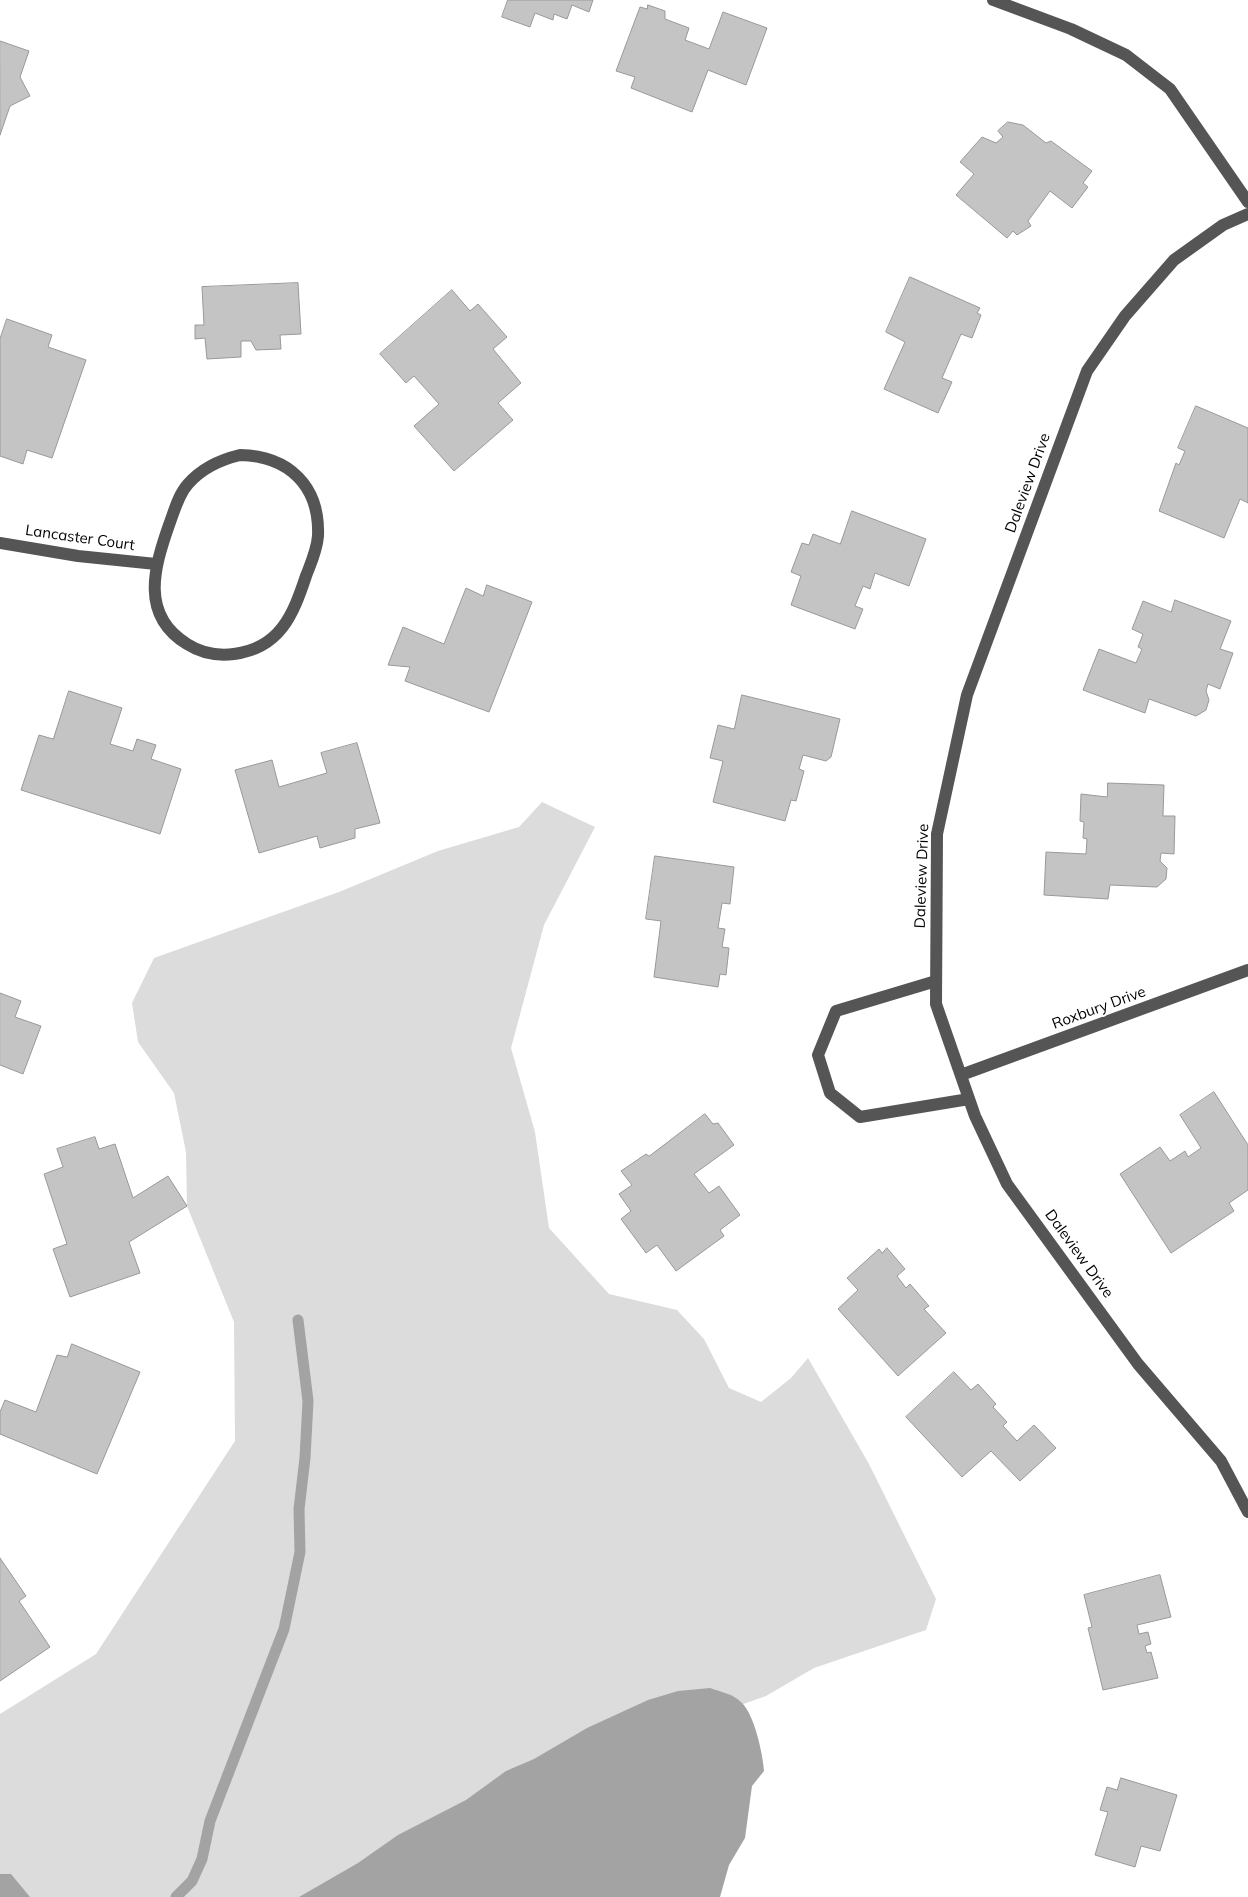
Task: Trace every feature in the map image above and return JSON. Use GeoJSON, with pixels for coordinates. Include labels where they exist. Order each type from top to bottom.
{"type":"FeatureCollection","features":[{"type":"Feature","properties":{"kind":"street"},"geometry":{"type":"LineString","coordinates":[[993,0],[1070,29],[1126,55],[1170,89],[1248,202]]}},
{"type":"Feature","properties":{"kind":"street","name":"Daleview Drive"},"geometry":{"type":"LineString","coordinates":[[1248,214],[1222,225],[1174,260],[1124,316],[1087,371],[967,695],[937,834],[936,981],[936,1004],[969,1099],[1007,1184],[1138,1364],[1221,1462],[1248,1512]]}},
{"type":"Feature","properties":{"kind":"street"},"geometry":{"type":"LineString","coordinates":[[240,455],[274,460],[293,471],[309,492],[315,506],[318,529],[316,551],[289,620],[272,639],[252,651],[216,654],[202,651],[179,639],[163,620],[157,606],[154,581],[156,564],[180,496],[205,468],[217,462],[240,455]]}},
{"type":"Feature","properties":{"kind":"street","name":"Lancaster Court"},"geometry":{"type":"LineString","coordinates":[[0,543],[78,556],[156,564]]}},
{"type":"Feature","properties":{"kind":"street","name":"Roxbury Drive"},"geometry":{"type":"LineString","coordinates":[[961,1075],[1248,970]]}},
{"type":"Feature","properties":{"kind":"street"},"geometry":{"type":"LineString","coordinates":[[936,981],[836,1011],[818,1055],[830,1093],[860,1117],[969,1099]]}},
{"type":"Feature","properties":{"kind":"shaded area"},"geometry":{"type":"Polygon","coordinates":[[[542,802],[595,827],[544,925],[511,1048],[535,1132],[549,1228],[609,1294],[677,1310],[704,1339],[729,1388],[761,1402],[791,1378],[808,1358],[869,1464],[936,1599],[926,1630],[814,1668],[766,1696],[497,1791],[321,1897],[0,1897],[0,1714],[96,1654],[235,1441],[234,1322],[187,1206],[186,1152],[174,1093],[138,1042],[132,1003],[154,958],[339,892],[438,851],[519,827],[542,802]]]}},
{"type":"Feature","properties":{"kind":"shaded area"},"geometry":{"type":"Polygon","coordinates":[[[710,1688],[735,1697],[746,1708],[757,1735],[764,1771],[752,1786],[745,1838],[729,1865],[720,1897],[299,1897],[358,1863],[398,1835],[466,1800],[506,1771],[534,1759],[587,1728],[648,1700],[678,1691],[710,1688]]]}},
{"type":"Feature","properties":{"kind":"shaded area"},"geometry":{"type":"Polygon","coordinates":[[[0,1874],[11,1874],[30,1897],[0,1897],[0,1874]]]}},
{"type":"Feature","properties":{"kind":"building"},"geometry":{"type":"Polygon","coordinates":[[[508,0],[593,0],[589,12],[572,5],[567,19],[554,14],[553,20],[535,13],[530,27],[502,17],[508,0]]]}},
{"type":"Feature","properties":{"kind":"building"},"geometry":{"type":"Polygon","coordinates":[[[648,5],[665,11],[665,19],[689,28],[685,40],[709,49],[723,12],[767,28],[746,85],[708,70],[692,112],[631,88],[635,77],[616,71],[640,7],[647,9],[648,5]]]}},
{"type":"Feature","properties":{"kind":"building"},"geometry":{"type":"Polygon","coordinates":[[[0,41],[29,51],[20,77],[30,96],[10,106],[0,135],[0,41]]]}},
{"type":"Feature","properties":{"kind":"building"},"geometry":{"type":"Polygon","coordinates":[[[1008,122],[1023,125],[1046,143],[1051,141],[1092,171],[1083,183],[1088,187],[1072,208],[1050,191],[1028,221],[1031,226],[1017,235],[1013,231],[1007,238],[956,195],[974,174],[960,162],[982,137],[996,143],[1003,137],[998,131],[1008,122]]]}},
{"type":"Feature","properties":{"kind":"building"},"geometry":{"type":"Polygon","coordinates":[[[910,277],[980,308],[977,313],[981,315],[972,338],[961,334],[942,378],[952,382],[938,413],[884,389],[905,342],[886,332],[910,277]]]}},
{"type":"Feature","properties":{"kind":"building"},"geometry":{"type":"Polygon","coordinates":[[[298,283],[301,334],[280,335],[281,349],[256,350],[251,341],[241,341],[241,357],[207,359],[205,338],[195,339],[195,325],[204,325],[202,287],[298,283]]]}},
{"type":"Feature","properties":{"kind":"building"},"geometry":{"type":"Polygon","coordinates":[[[452,290],[470,311],[478,304],[507,337],[493,349],[521,383],[498,403],[513,420],[454,471],[414,426],[439,404],[414,376],[406,383],[380,354],[452,290]]]}},
{"type":"Feature","properties":{"kind":"building"},"geometry":{"type":"Polygon","coordinates":[[[7,319],[52,335],[48,347],[86,360],[52,458],[27,450],[23,464],[0,456],[0,339],[7,319]]]}},
{"type":"Feature","properties":{"kind":"building"},"geometry":{"type":"Polygon","coordinates":[[[1196,406],[1248,428],[1248,503],[1240,499],[1224,538],[1159,511],[1176,463],[1179,465],[1185,451],[1178,448],[1196,406]]]}},
{"type":"Feature","properties":{"kind":"building"},"geometry":{"type":"Polygon","coordinates":[[[852,511],[926,539],[909,586],[875,573],[870,589],[863,586],[855,606],[863,609],[855,629],[791,605],[801,576],[791,572],[802,543],[809,545],[813,534],[840,544],[852,511]]]}},
{"type":"Feature","properties":{"kind":"building"},"geometry":{"type":"Polygon","coordinates":[[[487,585],[532,602],[489,712],[405,681],[410,667],[388,665],[403,627],[444,644],[466,588],[483,596],[487,585]]]}},
{"type":"Feature","properties":{"kind":"building"},"geometry":{"type":"Polygon","coordinates":[[[1175,600],[1231,621],[1220,649],[1233,653],[1220,689],[1208,684],[1206,691],[1209,700],[1206,710],[1196,716],[1149,699],[1145,713],[1083,690],[1099,649],[1136,663],[1142,649],[1138,647],[1143,634],[1132,629],[1143,601],[1171,612],[1175,600]]]}},
{"type":"Feature","properties":{"kind":"building"},"geometry":{"type":"Polygon","coordinates":[[[69,691],[122,708],[110,744],[133,751],[137,739],[156,745],[151,759],[181,769],[160,834],[21,790],[39,735],[53,739],[69,691]]]}},
{"type":"Feature","properties":{"kind":"building"},"geometry":{"type":"Polygon","coordinates":[[[742,695],[840,719],[831,757],[826,761],[803,755],[799,769],[804,771],[796,801],[791,800],[785,821],[713,802],[723,761],[710,758],[718,725],[734,729],[742,695]]]}},
{"type":"Feature","properties":{"kind":"building"},"geometry":{"type":"Polygon","coordinates":[[[357,743],[380,823],[355,829],[355,838],[320,848],[317,836],[259,853],[235,770],[272,760],[279,787],[327,773],[321,753],[357,743]]]}},
{"type":"Feature","properties":{"kind":"building"},"geometry":{"type":"Polygon","coordinates":[[[1108,783],[1164,785],[1163,816],[1175,816],[1174,854],[1161,853],[1160,861],[1167,868],[1166,879],[1157,887],[1110,885],[1108,899],[1044,895],[1046,852],[1086,854],[1087,839],[1083,838],[1084,822],[1080,821],[1081,794],[1107,797],[1108,783]]]}},
{"type":"Feature","properties":{"kind":"building"},"geometry":{"type":"Polygon","coordinates":[[[655,856],[734,867],[730,904],[722,903],[718,928],[725,929],[722,947],[729,948],[726,975],[720,974],[718,987],[654,977],[661,921],[646,919],[655,856]]]}},
{"type":"Feature","properties":{"kind":"building"},"geometry":{"type":"Polygon","coordinates":[[[0,993],[21,1001],[15,1017],[41,1026],[23,1074],[0,1065],[0,993]]]}},
{"type":"Feature","properties":{"kind":"building"},"geometry":{"type":"Polygon","coordinates":[[[1214,1092],[1248,1145],[1248,1190],[1229,1203],[1234,1211],[1171,1253],[1120,1174],[1160,1147],[1170,1161],[1185,1151],[1188,1157],[1201,1148],[1180,1115],[1214,1092]]]}},
{"type":"Feature","properties":{"kind":"building"},"geometry":{"type":"Polygon","coordinates":[[[705,1114],[713,1124],[718,1123],[734,1145],[694,1174],[709,1193],[719,1186],[740,1215],[720,1230],[724,1236],[676,1271],[657,1245],[646,1253],[621,1219],[631,1211],[619,1194],[632,1185],[621,1171],[646,1154],[649,1156],[705,1114]]]}},
{"type":"Feature","properties":{"kind":"building"},"geometry":{"type":"Polygon","coordinates":[[[95,1137],[99,1149],[115,1144],[133,1198],[168,1176],[187,1206],[129,1242],[140,1273],[70,1297],[53,1249],[67,1244],[44,1174],[63,1167],[57,1149],[95,1137]]]}},
{"type":"Feature","properties":{"kind":"building"},"geometry":{"type":"Polygon","coordinates":[[[887,1248],[905,1269],[897,1276],[906,1288],[910,1284],[929,1306],[924,1309],[946,1333],[898,1376],[838,1309],[858,1290],[847,1278],[879,1249],[882,1253],[887,1248]]]}},
{"type":"Feature","properties":{"kind":"building"},"geometry":{"type":"Polygon","coordinates":[[[72,1344],[140,1372],[97,1474],[0,1434],[0,1412],[5,1400],[36,1412],[57,1355],[67,1357],[72,1344]]]}},
{"type":"Feature","properties":{"kind":"building"},"geometry":{"type":"Polygon","coordinates":[[[954,1372],[971,1390],[978,1384],[996,1404],[993,1407],[1007,1422],[1003,1426],[1017,1441],[1034,1425],[1056,1448],[1020,1481],[991,1451],[962,1477],[906,1417],[954,1372]]]}},
{"type":"Feature","properties":{"kind":"building"},"geometry":{"type":"Polygon","coordinates":[[[0,1558],[26,1596],[19,1601],[50,1647],[0,1681],[0,1558]]]}},
{"type":"Feature","properties":{"kind":"building"},"geometry":{"type":"Polygon","coordinates":[[[1160,1575],[1171,1617],[1137,1625],[1139,1634],[1148,1632],[1151,1644],[1145,1646],[1147,1653],[1151,1652],[1158,1678],[1103,1690],[1088,1628],[1092,1627],[1084,1595],[1160,1575]]]}},
{"type":"Feature","properties":{"kind":"building"},"geometry":{"type":"Polygon","coordinates":[[[1121,1778],[1177,1795],[1160,1851],[1141,1846],[1135,1867],[1095,1855],[1108,1812],[1100,1810],[1107,1787],[1117,1790],[1121,1778]]]}},
{"type":"Feature","properties":{"kind":"waterway"},"geometry":{"type":"LineString","coordinates":[[176,1897],[192,1881],[202,1859],[210,1821],[284,1629],[300,1552],[299,1509],[305,1458],[308,1401],[298,1320]]}}]}
